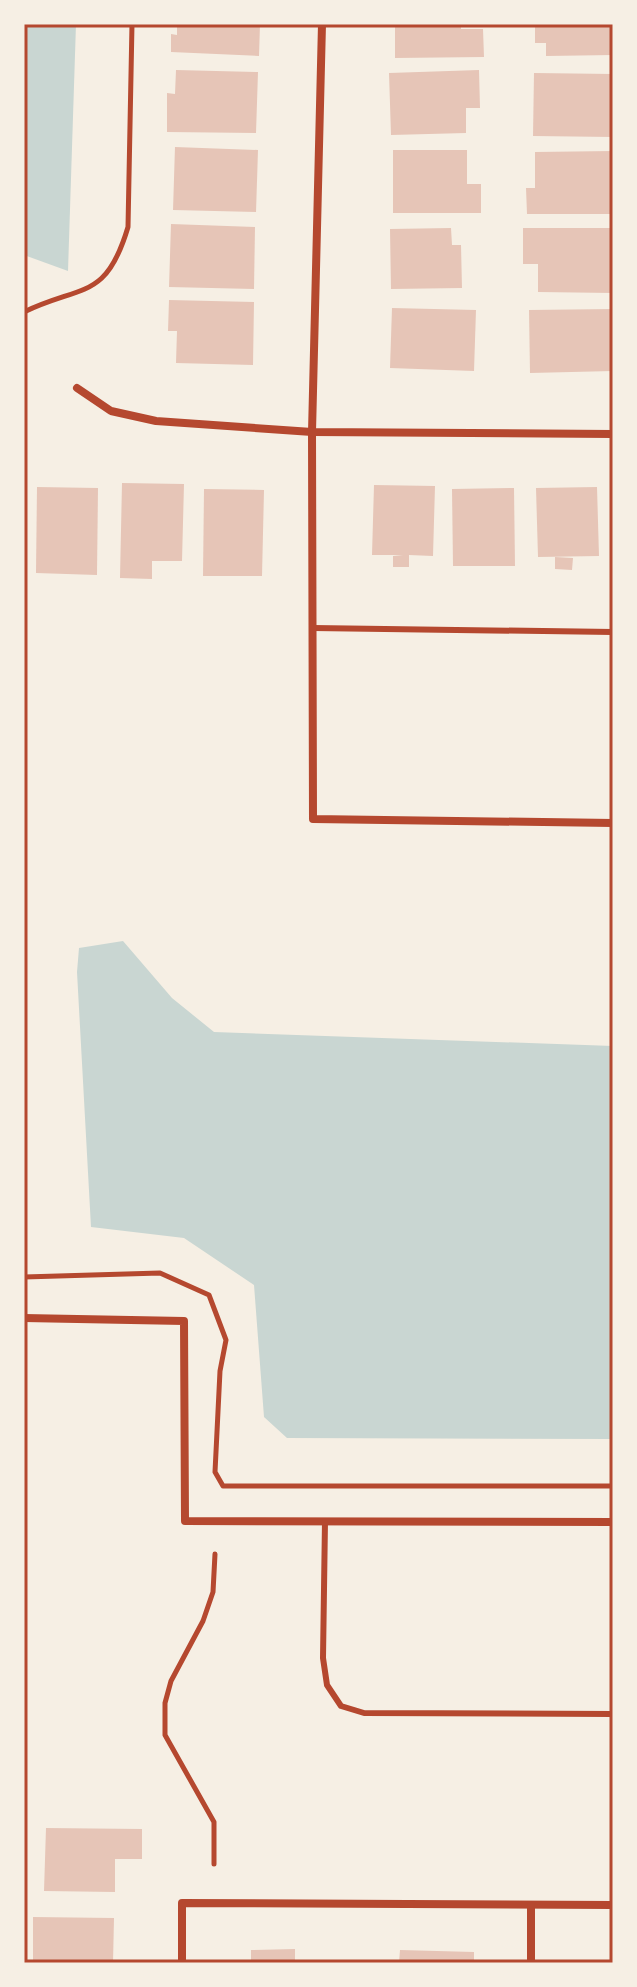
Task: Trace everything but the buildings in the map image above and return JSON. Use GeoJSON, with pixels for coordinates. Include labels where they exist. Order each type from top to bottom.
{"type":"FeatureCollection","features":[{"type":"Feature","properties":{"kind":"street"},"geometry":{"type":"LineString","coordinates":[[322,24],[312,432],[313,819],[613,823]]}},
{"type":"Feature","properties":{"kind":"street"},"geometry":{"type":"LineString","coordinates":[[77,388],[111,411],[156,421],[312,432],[613,434]]}},
{"type":"Feature","properties":{"kind":"street"},"geometry":{"type":"LineString","coordinates":[[24,1318],[184,1321],[185,1521],[613,1522]]}},
{"type":"Feature","properties":{"kind":"street"},"geometry":{"type":"LineString","coordinates":[[182,1963],[182,1903],[613,1905]]}},
{"type":"Feature","properties":{"kind":"street"},"geometry":{"type":"LineString","coordinates":[[531,1906],[531,1963]]}},
{"type":"Feature","properties":{"kind":"lane"},"geometry":{"type":"LineString","coordinates":[[313,628],[613,632]]}},
{"type":"Feature","properties":{"kind":"lane"},"geometry":{"type":"LineString","coordinates":[[325,1521],[323,1658],[327,1685],[341,1706],[364,1713],[613,1714]]}},
{"type":"Feature","properties":{"kind":"path"},"geometry":{"type":"LineString","coordinates":[[24,312],[85,290],[103,278],[121,249],[128,227],[132,24]]}},
{"type":"Feature","properties":{"kind":"path"},"geometry":{"type":"LineString","coordinates":[[24,1277],[160,1273],[209,1295],[226,1340],[220,1371],[215,1472],[223,1486],[613,1486]]}},
{"type":"Feature","properties":{"kind":"path"},"geometry":{"type":"LineString","coordinates":[[214,1864],[214,1822],[165,1735],[165,1703],[171,1681],[203,1621],[213,1592],[215,1554]]}},
{"type":"Feature","properties":{"kind":"shaded area"},"geometry":{"type":"Polygon","coordinates":[[[24,24],[76,24],[68,271],[24,255],[24,24]]]}},
{"type":"Feature","properties":{"kind":"shaded area"},"geometry":{"type":"Polygon","coordinates":[[[123,941],[172,998],[214,1032],[613,1046],[613,1439],[287,1438],[264,1417],[254,1285],[184,1238],[91,1227],[77,972],[79,948],[123,941]]]}}]}
